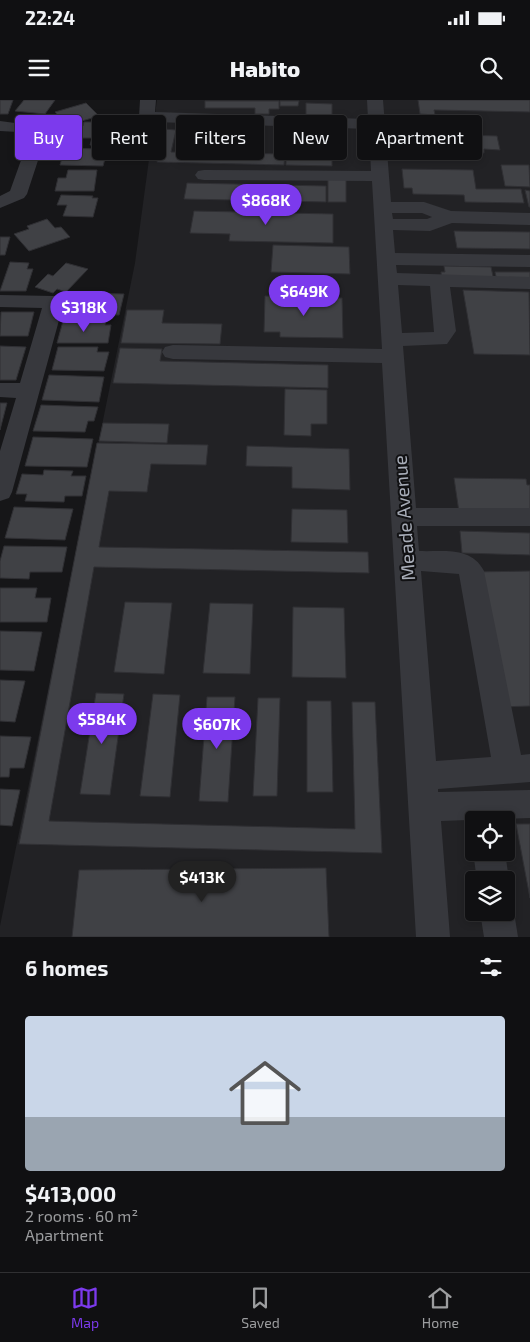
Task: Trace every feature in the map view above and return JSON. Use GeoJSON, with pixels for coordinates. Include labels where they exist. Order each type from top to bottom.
{"type":"FeatureCollection","features":[{"type":"Feature","properties":{"kind":"street"},"geometry":{"type":"LineString","coordinates":[[147,115],[148,100]]}},
{"type":"Feature","properties":{"kind":"street"},"geometry":{"type":"LineString","coordinates":[[166,117],[376,112]]}},
{"type":"Feature","properties":{"kind":"street","name":"Meade Avenue"},"geometry":{"type":"LineString","coordinates":[[376,112],[433,937]]}},
{"type":"Feature","properties":{"kind":"street"},"geometry":{"type":"LineString","coordinates":[[0,126],[17,126],[29,130],[38,136],[18,194],[2,202]]}},
{"type":"Feature","properties":{"kind":"street"},"geometry":{"type":"LineString","coordinates":[[204,175],[380,176]]}},
{"type":"Feature","properties":{"kind":"street"},"geometry":{"type":"LineString","coordinates":[[383,216],[424,208],[449,217],[530,218]]}},
{"type":"Feature","properties":{"kind":"street"},"geometry":{"type":"LineString","coordinates":[[387,269],[530,261]]}},
{"type":"Feature","properties":{"kind":"street"},"geometry":{"type":"LineString","coordinates":[[387,269],[440,280],[530,283]]}},
{"type":"Feature","properties":{"kind":"street"},"geometry":{"type":"LineString","coordinates":[[173,352],[392,348],[440,339],[446,331],[440,280]]}},
{"type":"Feature","properties":{"kind":"street"},"geometry":{"type":"LineString","coordinates":[[0,301],[54,302],[0,492]]}},
{"type":"Feature","properties":{"kind":"street"},"geometry":{"type":"LineString","coordinates":[[0,390],[28,391]]}},
{"type":"Feature","properties":{"kind":"street"},"geometry":{"type":"LineString","coordinates":[[404,517],[530,518]]}},
{"type":"Feature","properties":{"kind":"street"},"geometry":{"type":"LineString","coordinates":[[407,561],[464,564],[470,571],[520,769],[422,776]]}},
{"type":"Feature","properties":{"kind":"street"},"geometry":{"type":"LineString","coordinates":[[493,811],[530,804]]}},
{"type":"Feature","properties":{"kind":"street"},"geometry":{"type":"LineString","coordinates":[[424,808],[465,811]]}},
{"type":"Feature","properties":{"kind":"street"},"geometry":{"type":"LineString","coordinates":[[498,921],[501,937]]}},
{"type":"Feature","properties":{"kind":"shaded area"},"geometry":{"type":"Polygon","coordinates":[[[157,100],[530,100],[530,937],[0,937],[0,926],[135,263],[149,160],[166,160],[166,115],[155,115],[157,100]]]}},
{"type":"Feature","properties":{"kind":"building"},"geometry":{"type":"Polygon","coordinates":[[[0,100],[13,100],[8,114],[0,114],[0,100]]]}},
{"type":"Feature","properties":{"kind":"building"},"geometry":{"type":"Polygon","coordinates":[[[24,100],[55,100],[45,114],[15,111],[24,100]]]}},
{"type":"Feature","properties":{"kind":"building"},"geometry":{"type":"Polygon","coordinates":[[[418,100],[530,100],[530,112],[434,110],[435,115],[420,114],[418,100]]]}},
{"type":"Feature","properties":{"kind":"building"},"geometry":{"type":"Polygon","coordinates":[[[205,101],[279,101],[279,109],[269,109],[269,114],[255,114],[255,108],[205,108],[205,101]]]}},
{"type":"Feature","properties":{"kind":"building"},"geometry":{"type":"Polygon","coordinates":[[[280,101],[299,101],[298,106],[280,106],[280,101]]]}},
{"type":"Feature","properties":{"kind":"building"},"geometry":{"type":"Polygon","coordinates":[[[86,103],[98,115],[92,115],[92,118],[82,121],[82,115],[58,115],[55,112],[86,103]]]}},
{"type":"Feature","properties":{"kind":"building"},"geometry":{"type":"Polygon","coordinates":[[[306,103],[332,104],[332,115],[306,115],[306,103]]]}},
{"type":"Feature","properties":{"kind":"building"},"geometry":{"type":"Polygon","coordinates":[[[84,122],[92,122],[92,138],[82,138],[84,122]]]}},
{"type":"Feature","properties":{"kind":"building"},"geometry":{"type":"Polygon","coordinates":[[[166,129],[176,130],[171,152],[176,152],[176,160],[264,160],[264,154],[274,154],[274,160],[284,160],[284,165],[157,162],[157,160],[166,160],[166,129]]]}},
{"type":"Feature","properties":{"kind":"building"},"geometry":{"type":"Polygon","coordinates":[[[482,136],[497,136],[500,150],[484,149],[484,153],[482,153],[482,136]]]}},
{"type":"Feature","properties":{"kind":"building"},"geometry":{"type":"Polygon","coordinates":[[[82,148],[92,149],[92,160],[105,160],[103,166],[60,165],[61,160],[82,160],[82,148]]]}},
{"type":"Feature","properties":{"kind":"building"},"geometry":{"type":"Polygon","coordinates":[[[286,160],[332,160],[332,166],[286,165],[286,160]]]}},
{"type":"Feature","properties":{"kind":"building"},"geometry":{"type":"Polygon","coordinates":[[[501,165],[529,165],[530,187],[505,186],[501,165]]]}},
{"type":"Feature","properties":{"kind":"building"},"geometry":{"type":"Polygon","coordinates":[[[402,169],[473,170],[476,189],[521,189],[524,203],[465,202],[464,195],[413,194],[412,188],[404,188],[402,169]]]}},
{"type":"Feature","properties":{"kind":"building"},"geometry":{"type":"Polygon","coordinates":[[[68,170],[97,170],[94,191],[55,191],[58,178],[66,178],[68,170]]]}},
{"type":"Feature","properties":{"kind":"building"},"geometry":{"type":"Polygon","coordinates":[[[328,179],[346,179],[346,202],[328,202],[328,179]]]}},
{"type":"Feature","properties":{"kind":"building"},"geometry":{"type":"Polygon","coordinates":[[[187,183],[326,186],[326,202],[184,199],[187,183]]]}},
{"type":"Feature","properties":{"kind":"building"},"geometry":{"type":"Polygon","coordinates":[[[525,190],[530,191],[530,207],[529,207],[525,190]]]}},
{"type":"Feature","properties":{"kind":"building"},"geometry":{"type":"Polygon","coordinates":[[[61,195],[93,196],[92,198],[98,198],[93,217],[63,216],[67,205],[57,205],[61,195]]]}},
{"type":"Feature","properties":{"kind":"building"},"geometry":{"type":"Polygon","coordinates":[[[194,211],[333,214],[333,243],[229,241],[230,234],[190,233],[194,211]]]}},
{"type":"Feature","properties":{"kind":"building"},"geometry":{"type":"Polygon","coordinates":[[[47,219],[55,228],[61,227],[70,237],[29,251],[14,234],[29,229],[27,226],[47,219]]]}},
{"type":"Feature","properties":{"kind":"building"},"geometry":{"type":"Polygon","coordinates":[[[454,231],[530,232],[530,249],[457,248],[454,231]]]}},
{"type":"Feature","properties":{"kind":"building"},"geometry":{"type":"Polygon","coordinates":[[[0,237],[10,237],[5,255],[0,255],[0,237]]]}},
{"type":"Feature","properties":{"kind":"building"},"geometry":{"type":"Polygon","coordinates":[[[273,245],[349,247],[350,274],[271,272],[273,245]]]}},
{"type":"Feature","properties":{"kind":"building"},"geometry":{"type":"Polygon","coordinates":[[[10,262],[29,263],[27,269],[33,269],[26,291],[0,291],[10,262]]]}},
{"type":"Feature","properties":{"kind":"building"},"geometry":{"type":"Polygon","coordinates":[[[66,263],[88,269],[66,292],[57,289],[53,293],[35,287],[48,274],[53,276],[66,263]]]}},
{"type":"Feature","properties":{"kind":"building"},"geometry":{"type":"Polygon","coordinates":[[[444,266],[491,267],[494,281],[442,280],[441,272],[445,272],[444,266]]]}},
{"type":"Feature","properties":{"kind":"building"},"geometry":{"type":"Polygon","coordinates":[[[495,272],[530,272],[530,281],[497,281],[495,272]]]}},
{"type":"Feature","properties":{"kind":"building"},"geometry":{"type":"Polygon","coordinates":[[[463,290],[529,292],[530,355],[474,354],[463,290]]]}},
{"type":"Feature","properties":{"kind":"building"},"geometry":{"type":"Polygon","coordinates":[[[75,293],[124,294],[119,315],[70,314],[75,293]]]}},
{"type":"Feature","properties":{"kind":"building"},"geometry":{"type":"Polygon","coordinates":[[[265,296],[342,298],[343,338],[280,337],[280,332],[264,332],[265,296]]]}},
{"type":"Feature","properties":{"kind":"building"},"geometry":{"type":"Polygon","coordinates":[[[127,310],[164,310],[162,323],[222,324],[220,344],[121,343],[127,310]]]}},
{"type":"Feature","properties":{"kind":"building"},"geometry":{"type":"Polygon","coordinates":[[[1,312],[34,312],[28,336],[0,336],[1,312]]]}},
{"type":"Feature","properties":{"kind":"building"},"geometry":{"type":"Polygon","coordinates":[[[63,321],[106,322],[105,325],[111,325],[108,343],[57,343],[63,321]]]}},
{"type":"Feature","properties":{"kind":"building"},"geometry":{"type":"Polygon","coordinates":[[[0,346],[26,347],[16,380],[0,380],[0,346]]]}},
{"type":"Feature","properties":{"kind":"building"},"geometry":{"type":"Polygon","coordinates":[[[58,347],[98,347],[97,352],[109,352],[104,371],[52,370],[58,347]]]}},
{"type":"Feature","properties":{"kind":"building"},"geometry":{"type":"Polygon","coordinates":[[[120,348],[162,349],[160,361],[328,365],[328,388],[113,383],[120,348]]]}},
{"type":"Feature","properties":{"kind":"building"},"geometry":{"type":"Polygon","coordinates":[[[49,375],[104,377],[99,402],[42,400],[49,375]]]}},
{"type":"Feature","properties":{"kind":"building"},"geometry":{"type":"Polygon","coordinates":[[[285,389],[327,390],[327,424],[311,424],[311,436],[284,435],[285,389]]]}},
{"type":"Feature","properties":{"kind":"building"},"geometry":{"type":"Polygon","coordinates":[[[0,403],[7,403],[0,430],[0,403]]]}},
{"type":"Feature","properties":{"kind":"building"},"geometry":{"type":"Polygon","coordinates":[[[41,405],[98,407],[94,421],[88,421],[85,432],[33,431],[41,405]]]}},
{"type":"Feature","properties":{"kind":"building"},"geometry":{"type":"Polygon","coordinates":[[[103,423],[169,424],[167,443],[99,441],[103,423]]]}},
{"type":"Feature","properties":{"kind":"building"},"geometry":{"type":"Polygon","coordinates":[[[33,437],[93,439],[87,467],[25,466],[33,437]]]}},
{"type":"Feature","properties":{"kind":"building"},"geometry":{"type":"Polygon","coordinates":[[[97,443],[208,445],[206,465],[151,464],[147,492],[109,491],[99,547],[368,552],[369,573],[94,567],[49,821],[355,829],[352,702],[375,702],[382,853],[19,844],[97,443]]]}},
{"type":"Feature","properties":{"kind":"building"},"geometry":{"type":"Polygon","coordinates":[[[247,446],[349,449],[350,490],[292,488],[292,467],[246,466],[247,446]]]}},
{"type":"Feature","properties":{"kind":"building"},"geometry":{"type":"Polygon","coordinates":[[[44,470],[73,471],[71,476],[86,476],[82,496],[65,496],[64,502],[25,501],[27,494],[16,494],[22,474],[43,475],[44,470]]]}},
{"type":"Feature","properties":{"kind":"building"},"geometry":{"type":"Polygon","coordinates":[[[454,478],[526,479],[527,485],[530,485],[530,514],[459,512],[454,478]]]}},
{"type":"Feature","properties":{"kind":"building"},"geometry":{"type":"Polygon","coordinates":[[[14,507],[73,509],[65,540],[5,538],[14,507]]]}},
{"type":"Feature","properties":{"kind":"building"},"geometry":{"type":"Polygon","coordinates":[[[292,509],[347,510],[348,543],[291,542],[292,509]]]}},
{"type":"Feature","properties":{"kind":"building"},"geometry":{"type":"Polygon","coordinates":[[[460,531],[530,533],[530,555],[462,553],[460,531]]]}},
{"type":"Feature","properties":{"kind":"building"},"geometry":{"type":"Polygon","coordinates":[[[4,546],[67,547],[62,572],[30,572],[29,579],[0,578],[0,561],[4,546]]]}},
{"type":"Feature","properties":{"kind":"building"},"geometry":{"type":"Polygon","coordinates":[[[530,571],[530,706],[500,707],[473,572],[530,571]]]}},
{"type":"Feature","properties":{"kind":"building"},"geometry":{"type":"Polygon","coordinates":[[[0,588],[37,588],[35,598],[51,598],[47,622],[0,622],[0,588]]]}},
{"type":"Feature","properties":{"kind":"building"},"geometry":{"type":"Polygon","coordinates":[[[125,602],[172,603],[164,674],[114,672],[125,602]]]}},
{"type":"Feature","properties":{"kind":"building"},"geometry":{"type":"Polygon","coordinates":[[[210,603],[253,604],[250,674],[203,673],[210,603]]]}},
{"type":"Feature","properties":{"kind":"building"},"geometry":{"type":"Polygon","coordinates":[[[293,607],[344,608],[346,678],[292,677],[293,607]]]}},
{"type":"Feature","properties":{"kind":"building"},"geometry":{"type":"Polygon","coordinates":[[[0,631],[42,632],[34,671],[0,670],[0,631]]]}},
{"type":"Feature","properties":{"kind":"building"},"geometry":{"type":"Polygon","coordinates":[[[0,680],[25,681],[15,722],[0,721],[0,680]]]}},
{"type":"Feature","properties":{"kind":"building"},"geometry":{"type":"Polygon","coordinates":[[[96,693],[124,694],[110,795],[80,794],[96,693]]]}},
{"type":"Feature","properties":{"kind":"building"},"geometry":{"type":"Polygon","coordinates":[[[153,694],[180,695],[170,797],[140,796],[153,694]]]}},
{"type":"Feature","properties":{"kind":"building"},"geometry":{"type":"Polygon","coordinates":[[[207,697],[235,697],[228,802],[199,801],[207,697]]]}},
{"type":"Feature","properties":{"kind":"building"},"geometry":{"type":"Polygon","coordinates":[[[258,698],[280,698],[277,796],[253,796],[258,698]]]}},
{"type":"Feature","properties":{"kind":"building"},"geometry":{"type":"Polygon","coordinates":[[[307,701],[331,701],[333,792],[307,792],[307,701]]]}},
{"type":"Feature","properties":{"kind":"building"},"geometry":{"type":"Polygon","coordinates":[[[0,736],[31,737],[24,768],[10,768],[9,777],[0,777],[0,736]]]}},
{"type":"Feature","properties":{"kind":"building"},"geometry":{"type":"Polygon","coordinates":[[[0,789],[20,790],[12,826],[0,825],[0,789]]]}},
{"type":"Feature","properties":{"kind":"building"},"geometry":{"type":"Polygon","coordinates":[[[516,824],[530,824],[530,898],[516,824]]]}},
{"type":"Feature","properties":{"kind":"building"},"geometry":{"type":"Polygon","coordinates":[[[326,868],[329,937],[72,937],[79,870],[326,868]]]}}]}
